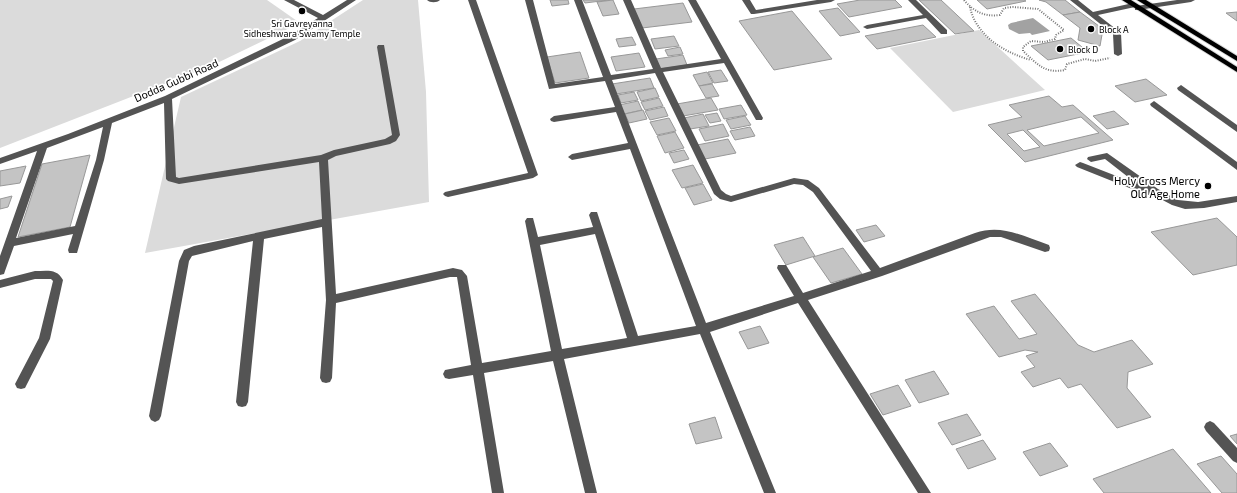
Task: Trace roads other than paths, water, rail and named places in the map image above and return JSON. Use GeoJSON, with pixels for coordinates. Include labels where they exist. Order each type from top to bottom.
{"type":"FeatureCollection","features":[{"type":"Feature","properties":{"kind":"main road"},"geometry":{"type":"LineString","coordinates":[[1126,0],[1237,70]]}},
{"type":"Feature","properties":{"kind":"main road"},"geometry":{"type":"LineString","coordinates":[[1141,0],[1235,57]]}},
{"type":"Feature","properties":{"kind":"street"},"geometry":{"type":"LineString","coordinates":[[288,0],[324,18]]}},
{"type":"Feature","properties":{"kind":"street","name":"Dodda Gubbi Road"},"geometry":{"type":"LineString","coordinates":[[0,161],[108,122],[168,98],[292,38],[352,0]]}},
{"type":"Feature","properties":{"kind":"street"},"geometry":{"type":"LineString","coordinates":[[430,0],[436,0]]}},
{"type":"Feature","properties":{"kind":"street"},"geometry":{"type":"LineString","coordinates":[[448,194],[533,175],[472,0]]}},
{"type":"Feature","properties":{"kind":"street"},"geometry":{"type":"LineString","coordinates":[[529,0],[552,87],[727,60]]}},
{"type":"Feature","properties":{"kind":"street"},"geometry":{"type":"LineString","coordinates":[[578,0],[703,329],[770,493]]}},
{"type":"Feature","properties":{"kind":"street"},"geometry":{"type":"LineString","coordinates":[[627,0],[658,71],[717,192],[723,197],[731,199],[794,181],[805,182],[816,190],[878,274]]}},
{"type":"Feature","properties":{"kind":"street"},"geometry":{"type":"LineString","coordinates":[[692,0],[759,118]]}},
{"type":"Feature","properties":{"kind":"street"},"geometry":{"type":"LineString","coordinates":[[746,0],[754,12],[802,2],[831,0]]}},
{"type":"Feature","properties":{"kind":"street"},"geometry":{"type":"LineString","coordinates":[[912,0],[944,32]]}},
{"type":"Feature","properties":{"kind":"street"},"geometry":{"type":"LineString","coordinates":[[1074,0],[1117,33],[1118,54]]}},
{"type":"Feature","properties":{"kind":"street"},"geometry":{"type":"LineString","coordinates":[[1092,14],[1136,6],[1151,6],[1191,0]]}},
{"type":"Feature","properties":{"kind":"street"},"geometry":{"type":"LineString","coordinates":[[867,27],[928,16]]}},
{"type":"Feature","properties":{"kind":"street"},"geometry":{"type":"LineString","coordinates":[[168,98],[171,179],[179,181],[323,158],[334,153],[387,142],[393,139],[396,135],[381,46]]}},
{"type":"Feature","properties":{"kind":"street"},"geometry":{"type":"LineString","coordinates":[[1181,88],[1237,129]]}},
{"type":"Feature","properties":{"kind":"street"},"geometry":{"type":"LineString","coordinates":[[1154,104],[1237,167]]}},
{"type":"Feature","properties":{"kind":"street"},"geometry":{"type":"LineString","coordinates":[[554,119],[620,109]]}},
{"type":"Feature","properties":{"kind":"street"},"geometry":{"type":"LineString","coordinates":[[73,250],[100,160],[108,122]]}},
{"type":"Feature","properties":{"kind":"street"},"geometry":{"type":"LineString","coordinates":[[572,157],[633,145]]}},
{"type":"Feature","properties":{"kind":"street"},"geometry":{"type":"LineString","coordinates":[[0,271],[43,146]]}},
{"type":"Feature","properties":{"kind":"street"},"geometry":{"type":"LineString","coordinates":[[1091,159],[1107,156],[1164,198]]}},
{"type":"Feature","properties":{"kind":"street"},"geometry":{"type":"LineString","coordinates":[[323,158],[331,300],[326,378]]}},
{"type":"Feature","properties":{"kind":"street"},"geometry":{"type":"LineString","coordinates":[[1080,165],[1185,205],[1205,205],[1237,199]]}},
{"type":"Feature","properties":{"kind":"street"},"geometry":{"type":"LineString","coordinates":[[594,215],[634,341]]}},
{"type":"Feature","properties":{"kind":"street"},"geometry":{"type":"LineString","coordinates":[[530,221],[557,354],[591,493]]}},
{"type":"Feature","properties":{"kind":"street"},"geometry":{"type":"LineString","coordinates":[[155,416],[184,261],[188,253],[194,250],[327,222]]}},
{"type":"Feature","properties":{"kind":"street"},"geometry":{"type":"LineString","coordinates":[[10,243],[78,230]]}},
{"type":"Feature","properties":{"kind":"street"},"geometry":{"type":"LineString","coordinates":[[534,242],[598,230]]}},
{"type":"Feature","properties":{"kind":"street"},"geometry":{"type":"LineString","coordinates":[[449,374],[703,329],[878,274],[978,236],[990,233],[1001,233],[1045,248]]}},
{"type":"Feature","properties":{"kind":"street"},"geometry":{"type":"LineString","coordinates":[[242,402],[259,236]]}},
{"type":"Feature","properties":{"kind":"street"},"geometry":{"type":"LineString","coordinates":[[782,268],[925,493]]}},
{"type":"Feature","properties":{"kind":"street"},"geometry":{"type":"LineString","coordinates":[[331,300],[446,274],[456,272],[460,273],[462,276],[498,493]]}},
{"type":"Feature","properties":{"kind":"street"},"geometry":{"type":"LineString","coordinates":[[0,284],[35,275],[53,275],[58,280],[44,339],[21,384]]}},
{"type":"Feature","properties":{"kind":"street"},"geometry":{"type":"LineString","coordinates":[[1210,427],[1237,457]]}},
{"type":"Feature","properties":{"kind":"place","name":"Sri Gavreyanna Sidheshwara Swamy Temple"},"geometry":{"type":"Point","coordinates":[302,11]}},
{"type":"Feature","properties":{"kind":"place","name":"Block A"},"geometry":{"type":"Point","coordinates":[1091,29]}},
{"type":"Feature","properties":{"kind":"place","name":"Block D"},"geometry":{"type":"Point","coordinates":[1060,49]}},
{"type":"Feature","properties":{"kind":"place","name":"Holy Cross Mercy Old Age Home"},"geometry":{"type":"Point","coordinates":[1208,186]}}]}
